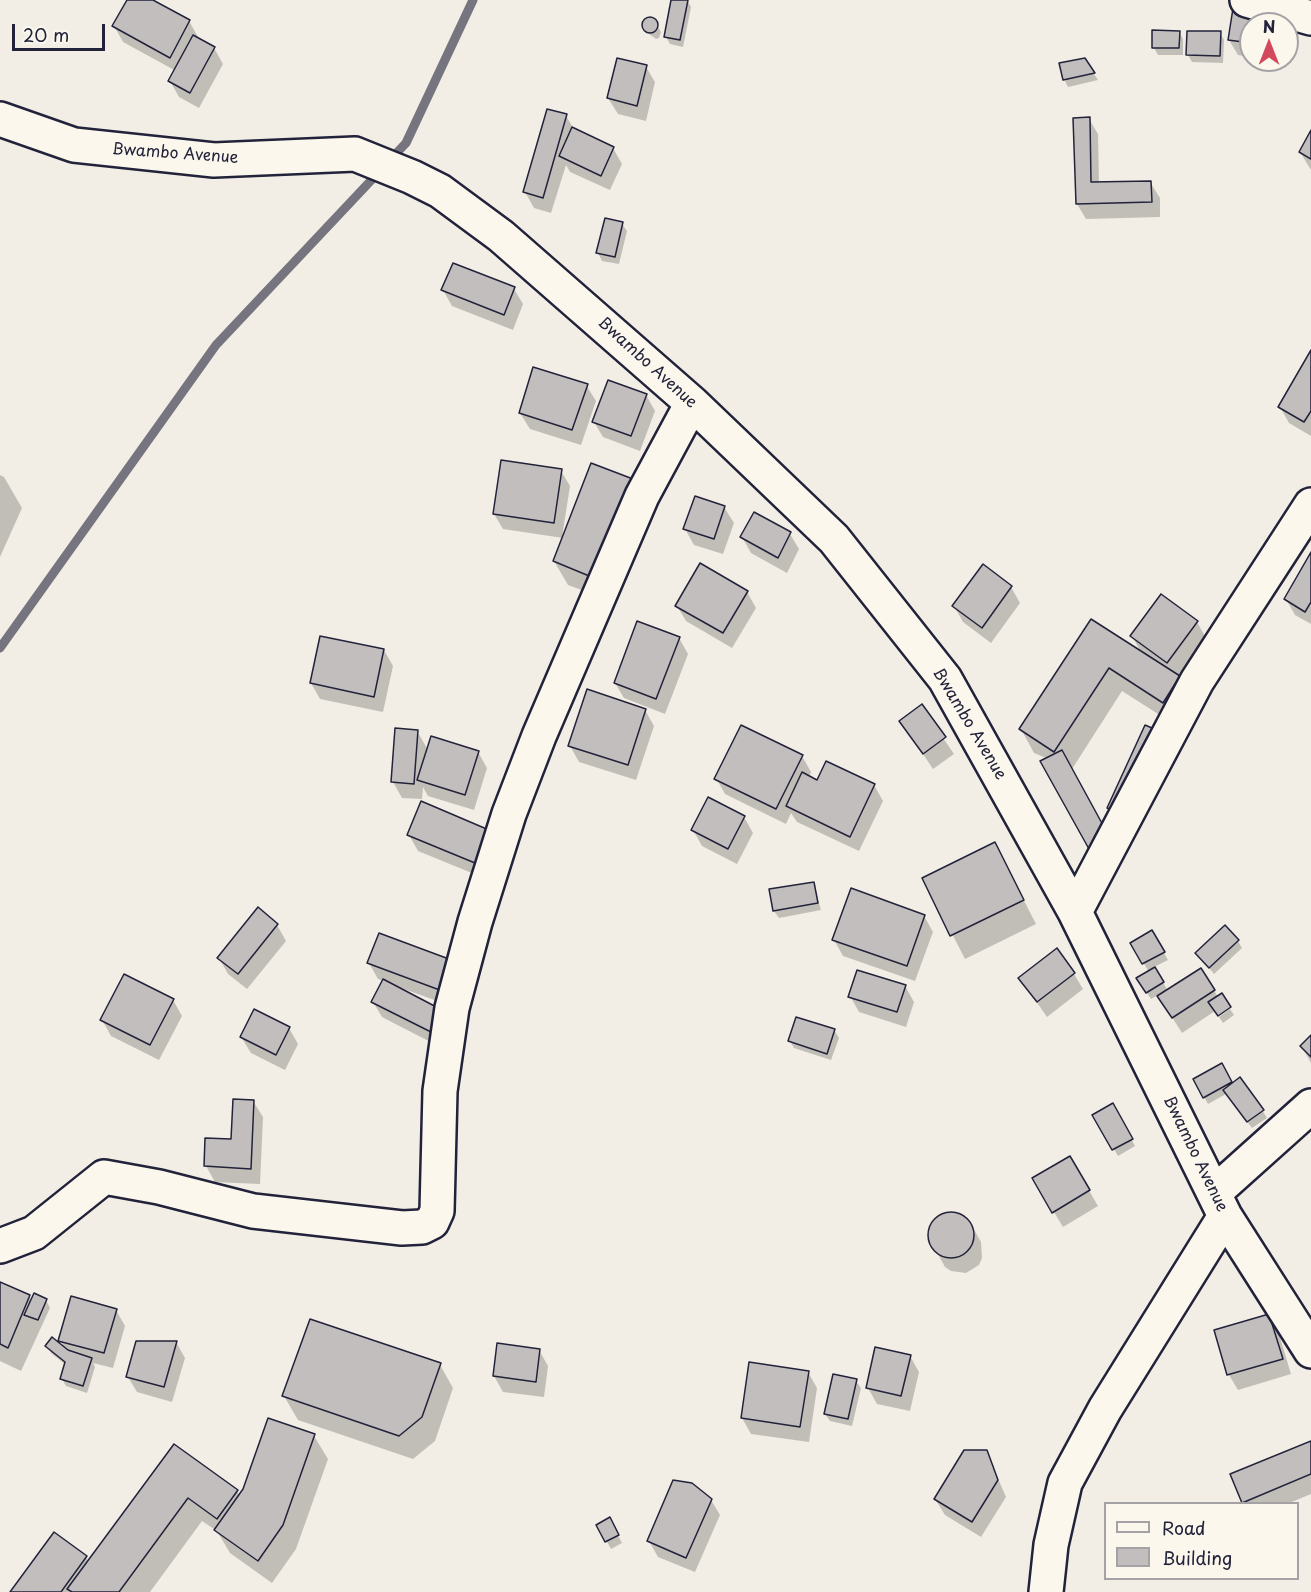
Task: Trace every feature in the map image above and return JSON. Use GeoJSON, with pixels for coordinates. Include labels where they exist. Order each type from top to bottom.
{"type":"FeatureCollection","features":[{"type":"Feature","properties":{"kind":"street"},"geometry":{"type":"LineString","coordinates":[[1247,0],[1311,18]]}},
{"type":"Feature","properties":{"kind":"street","name":"Bwambo Avenue"},"geometry":{"type":"LineString","coordinates":[[0,119],[74,144],[140,154],[214,160],[355,154],[412,177],[440,191],[501,236],[692,403],[834,539],[945,679],[1075,912],[1220,1205],[1311,1351]]}},
{"type":"Feature","properties":{"kind":"street"},"geometry":{"type":"LineString","coordinates":[[0,1246],[34,1233],[104,1177],[159,1187],[253,1210],[402,1228],[423,1227],[432,1222],[437,1211],[440,1091],[444,1060],[452,1008],[478,911],[509,814],[539,736],[642,496],[692,403]]}},
{"type":"Feature","properties":{"kind":"street"},"geometry":{"type":"LineString","coordinates":[[1075,912],[1197,681],[1311,505]]}},
{"type":"Feature","properties":{"kind":"street"},"geometry":{"type":"LineString","coordinates":[[1046,1592],[1051,1545],[1065,1484],[1220,1205],[1311,1106]]}},
{"type":"Feature","properties":{"kind":"building"},"geometry":{"type":"Polygon","coordinates":[[[127,0],[153,0],[190,20],[170,58],[112,26],[127,0]]]}},
{"type":"Feature","properties":{"kind":"building"},"geometry":{"type":"Polygon","coordinates":[[[671,0],[688,0],[680,40],[664,37],[671,0]]]}},
{"type":"Feature","properties":{"kind":"building"},"geometry":{"type":"Polygon","coordinates":[[[1234,2],[1266,6],[1265,12],[1239,12],[1239,41],[1228,40],[1234,2]]]}},
{"type":"Feature","properties":{"kind":"building"},"geometry":{"type":"Polygon","coordinates":[[[650,17],[658,25],[650,33],[642,25],[650,17]]]}},
{"type":"Feature","properties":{"kind":"building"},"geometry":{"type":"Polygon","coordinates":[[[1152,30],[1180,31],[1179,48],[1152,48],[1152,30]]]}},
{"type":"Feature","properties":{"kind":"building"},"geometry":{"type":"Polygon","coordinates":[[[1187,31],[1221,31],[1220,56],[1186,55],[1187,31]]]}},
{"type":"Feature","properties":{"kind":"building"},"geometry":{"type":"Polygon","coordinates":[[[193,35],[215,47],[190,93],[168,81],[193,35]]]}},
{"type":"Feature","properties":{"kind":"building"},"geometry":{"type":"Polygon","coordinates":[[[617,58],[647,65],[637,106],[607,98],[617,58]]]}},
{"type":"Feature","properties":{"kind":"building"},"geometry":{"type":"Polygon","coordinates":[[[1085,58],[1095,73],[1063,80],[1059,63],[1085,58]]]}},
{"type":"Feature","properties":{"kind":"building"},"geometry":{"type":"Polygon","coordinates":[[[547,109],[567,114],[543,198],[523,192],[547,109]]]}},
{"type":"Feature","properties":{"kind":"building"},"geometry":{"type":"Polygon","coordinates":[[[1090,117],[1091,182],[1151,181],[1152,202],[1076,204],[1073,118],[1090,117]]]}},
{"type":"Feature","properties":{"kind":"building"},"geometry":{"type":"Polygon","coordinates":[[[572,127],[614,147],[601,176],[559,156],[572,127]]]}},
{"type":"Feature","properties":{"kind":"building"},"geometry":{"type":"Polygon","coordinates":[[[1311,130],[1311,159],[1299,152],[1311,130]]]}},
{"type":"Feature","properties":{"kind":"building"},"geometry":{"type":"Polygon","coordinates":[[[605,218],[623,222],[615,257],[596,253],[605,218]]]}},
{"type":"Feature","properties":{"kind":"building"},"geometry":{"type":"Polygon","coordinates":[[[453,263],[515,287],[504,315],[441,290],[453,263]]]}},
{"type":"Feature","properties":{"kind":"building"},"geometry":{"type":"Polygon","coordinates":[[[1311,350],[1311,411],[1304,422],[1278,407],[1311,350]]]}},
{"type":"Feature","properties":{"kind":"building"},"geometry":{"type":"Polygon","coordinates":[[[533,367],[588,384],[572,430],[519,413],[533,367]]]}},
{"type":"Feature","properties":{"kind":"building"},"geometry":{"type":"Polygon","coordinates":[[[608,380],[647,394],[631,436],[592,422],[608,380]]]}},
{"type":"Feature","properties":{"kind":"building"},"geometry":{"type":"Polygon","coordinates":[[[501,460],[562,469],[554,523],[493,514],[501,460]]]}},
{"type":"Feature","properties":{"kind":"building"},"geometry":{"type":"Polygon","coordinates":[[[591,463],[633,479],[594,578],[553,561],[591,463]]]}},
{"type":"Feature","properties":{"kind":"building"},"geometry":{"type":"Polygon","coordinates":[[[695,496],[725,506],[714,539],[683,529],[695,496]]]}},
{"type":"Feature","properties":{"kind":"building"},"geometry":{"type":"Polygon","coordinates":[[[754,512],[791,532],[778,558],[740,537],[754,512]]]}},
{"type":"Feature","properties":{"kind":"building"},"geometry":{"type":"Polygon","coordinates":[[[1311,552],[1311,602],[1305,612],[1284,599],[1311,552]]]}},
{"type":"Feature","properties":{"kind":"building"},"geometry":{"type":"Polygon","coordinates":[[[700,563],[748,591],[723,633],[675,606],[700,563]]]}},
{"type":"Feature","properties":{"kind":"building"},"geometry":{"type":"Polygon","coordinates":[[[983,564],[1012,586],[982,628],[952,606],[983,564]]]}},
{"type":"Feature","properties":{"kind":"building"},"geometry":{"type":"Polygon","coordinates":[[[1161,594],[1198,621],[1167,663],[1130,636],[1161,594]]]}},
{"type":"Feature","properties":{"kind":"building"},"geometry":{"type":"Polygon","coordinates":[[[1091,619],[1180,676],[1163,703],[1109,668],[1054,752],[1019,729],[1091,619]]]}},
{"type":"Feature","properties":{"kind":"building"},"geometry":{"type":"Polygon","coordinates":[[[637,621],[680,637],[656,699],[614,683],[637,621]]]}},
{"type":"Feature","properties":{"kind":"building"},"geometry":{"type":"Polygon","coordinates":[[[320,636],[384,649],[374,697],[310,683],[320,636]]]}},
{"type":"Feature","properties":{"kind":"building"},"geometry":{"type":"Polygon","coordinates":[[[587,689],[646,709],[628,765],[568,746],[587,689]]]}},
{"type":"Feature","properties":{"kind":"building"},"geometry":{"type":"Polygon","coordinates":[[[922,704],[946,737],[923,754],[899,721],[922,704]]]}},
{"type":"Feature","properties":{"kind":"building"},"geometry":{"type":"Polygon","coordinates":[[[741,725],[803,755],[776,809],[714,779],[741,725]]]}},
{"type":"Feature","properties":{"kind":"building"},"geometry":{"type":"Polygon","coordinates":[[[1145,725],[1166,734],[1128,817],[1107,808],[1145,725]]]}},
{"type":"Feature","properties":{"kind":"building"},"geometry":{"type":"Polygon","coordinates":[[[395,728],[418,730],[414,784],[391,782],[395,728]]]}},
{"type":"Feature","properties":{"kind":"building"},"geometry":{"type":"Polygon","coordinates":[[[431,736],[479,751],[465,795],[417,780],[431,736]]]}},
{"type":"Feature","properties":{"kind":"building"},"geometry":{"type":"Polygon","coordinates":[[[1062,750],[1110,838],[1089,849],[1040,761],[1062,750]]]}},
{"type":"Feature","properties":{"kind":"building"},"geometry":{"type":"Polygon","coordinates":[[[826,761],[875,784],[850,837],[786,806],[802,772],[817,780],[826,761]]]}},
{"type":"Feature","properties":{"kind":"building"},"geometry":{"type":"Polygon","coordinates":[[[708,797],[745,816],[728,849],[691,830],[708,797]]]}},
{"type":"Feature","properties":{"kind":"building"},"geometry":{"type":"Polygon","coordinates":[[[421,801],[489,830],[475,863],[407,835],[421,801]]]}},
{"type":"Feature","properties":{"kind":"building"},"geometry":{"type":"Polygon","coordinates":[[[995,842],[1024,900],[950,936],[922,878],[995,842]]]}},
{"type":"Feature","properties":{"kind":"building"},"geometry":{"type":"Polygon","coordinates":[[[814,882],[818,903],[773,911],[769,889],[814,882]]]}},
{"type":"Feature","properties":{"kind":"building"},"geometry":{"type":"Polygon","coordinates":[[[851,888],[925,915],[907,966],[832,940],[851,888]]]}},
{"type":"Feature","properties":{"kind":"building"},"geometry":{"type":"Polygon","coordinates":[[[258,907],[278,924],[238,974],[217,958],[258,907]]]}},
{"type":"Feature","properties":{"kind":"building"},"geometry":{"type":"Polygon","coordinates":[[[1225,925],[1239,940],[1209,968],[1195,953],[1225,925]]]}},
{"type":"Feature","properties":{"kind":"building"},"geometry":{"type":"Polygon","coordinates":[[[1152,930],[1165,952],[1142,964],[1130,943],[1152,930]]]}},
{"type":"Feature","properties":{"kind":"building"},"geometry":{"type":"Polygon","coordinates":[[[379,933],[457,962],[445,992],[367,963],[379,933]]]}},
{"type":"Feature","properties":{"kind":"building"},"geometry":{"type":"Polygon","coordinates":[[[1057,948],[1075,973],[1037,1002],[1018,978],[1057,948]]]}},
{"type":"Feature","properties":{"kind":"building"},"geometry":{"type":"Polygon","coordinates":[[[1155,967],[1164,982],[1146,993],[1136,978],[1155,967]]]}},
{"type":"Feature","properties":{"kind":"building"},"geometry":{"type":"Polygon","coordinates":[[[1201,968],[1215,990],[1172,1018],[1157,996],[1201,968]]]}},
{"type":"Feature","properties":{"kind":"building"},"geometry":{"type":"Polygon","coordinates":[[[857,970],[906,985],[897,1012],[848,997],[857,970]]]}},
{"type":"Feature","properties":{"kind":"building"},"geometry":{"type":"Polygon","coordinates":[[[124,974],[174,999],[150,1045],[100,1020],[124,974]]]}},
{"type":"Feature","properties":{"kind":"building"},"geometry":{"type":"Polygon","coordinates":[[[383,979],[444,1011],[433,1033],[371,1002],[383,979]]]}},
{"type":"Feature","properties":{"kind":"building"},"geometry":{"type":"Polygon","coordinates":[[[1222,993],[1231,1007],[1218,1016],[1208,1002],[1222,993]]]}},
{"type":"Feature","properties":{"kind":"building"},"geometry":{"type":"Polygon","coordinates":[[[254,1009],[290,1027],[276,1055],[240,1037],[254,1009]]]}},
{"type":"Feature","properties":{"kind":"building"},"geometry":{"type":"Polygon","coordinates":[[[796,1017],[835,1029],[827,1054],[788,1041],[796,1017]]]}},
{"type":"Feature","properties":{"kind":"building"},"geometry":{"type":"Polygon","coordinates":[[[1311,1035],[1311,1057],[1300,1046],[1311,1035]]]}},
{"type":"Feature","properties":{"kind":"building"},"geometry":{"type":"Polygon","coordinates":[[[1222,1063],[1232,1082],[1203,1098],[1193,1079],[1222,1063]]]}},
{"type":"Feature","properties":{"kind":"building"},"geometry":{"type":"Polygon","coordinates":[[[1240,1077],[1264,1110],[1247,1122],[1223,1090],[1240,1077]]]}},
{"type":"Feature","properties":{"kind":"building"},"geometry":{"type":"Polygon","coordinates":[[[233,1099],[254,1100],[251,1169],[204,1166],[205,1138],[231,1139],[233,1099]]]}},
{"type":"Feature","properties":{"kind":"building"},"geometry":{"type":"Polygon","coordinates":[[[1113,1103],[1133,1139],[1112,1150],[1092,1115],[1113,1103]]]}},
{"type":"Feature","properties":{"kind":"building"},"geometry":{"type":"Polygon","coordinates":[[[1070,1156],[1090,1190],[1052,1213],[1032,1178],[1070,1156]]]}},
{"type":"Feature","properties":{"kind":"building"},"geometry":{"type":"Polygon","coordinates":[[[956,1212],[968,1218],[973,1226],[973,1244],[968,1252],[960,1257],[946,1258],[938,1255],[931,1248],[928,1230],[931,1222],[938,1215],[956,1212]]]}},
{"type":"Feature","properties":{"kind":"building"},"geometry":{"type":"Polygon","coordinates":[[[0,1282],[30,1295],[8,1348],[0,1344],[0,1282]]]}},
{"type":"Feature","properties":{"kind":"building"},"geometry":{"type":"Polygon","coordinates":[[[34,1293],[47,1299],[38,1320],[24,1315],[34,1293]]]}},
{"type":"Feature","properties":{"kind":"building"},"geometry":{"type":"Polygon","coordinates":[[[71,1296],[117,1309],[104,1353],[58,1341],[71,1296]]]}},
{"type":"Feature","properties":{"kind":"building"},"geometry":{"type":"Polygon","coordinates":[[[1269,1314],[1283,1359],[1227,1375],[1214,1330],[1269,1314]]]}},
{"type":"Feature","properties":{"kind":"building"},"geometry":{"type":"Polygon","coordinates":[[[310,1319],[441,1363],[422,1417],[399,1436],[282,1396],[310,1319]]]}},
{"type":"Feature","properties":{"kind":"building"},"geometry":{"type":"Polygon","coordinates":[[[52,1337],[68,1350],[92,1358],[83,1386],[60,1379],[65,1362],[45,1346],[52,1337]]]}},
{"type":"Feature","properties":{"kind":"building"},"geometry":{"type":"Polygon","coordinates":[[[136,1341],[177,1341],[164,1387],[126,1377],[136,1341]]]}},
{"type":"Feature","properties":{"kind":"building"},"geometry":{"type":"Polygon","coordinates":[[[497,1343],[540,1349],[536,1382],[493,1376],[497,1343]]]}},
{"type":"Feature","properties":{"kind":"building"},"geometry":{"type":"Polygon","coordinates":[[[875,1347],[911,1355],[901,1396],[866,1388],[875,1347]]]}},
{"type":"Feature","properties":{"kind":"building"},"geometry":{"type":"Polygon","coordinates":[[[749,1362],[809,1371],[800,1427],[741,1418],[749,1362]]]}},
{"type":"Feature","properties":{"kind":"building"},"geometry":{"type":"Polygon","coordinates":[[[833,1374],[857,1379],[848,1419],[824,1414],[833,1374]]]}},
{"type":"Feature","properties":{"kind":"building"},"geometry":{"type":"Polygon","coordinates":[[[268,1418],[315,1434],[283,1525],[258,1561],[214,1530],[243,1489],[268,1418]]]}},
{"type":"Feature","properties":{"kind":"building"},"geometry":{"type":"Polygon","coordinates":[[[1311,1441],[1311,1474],[1244,1502],[1242,1502],[1230,1474],[1311,1441]]]}},
{"type":"Feature","properties":{"kind":"building"},"geometry":{"type":"Polygon","coordinates":[[[174,1444],[238,1490],[217,1519],[188,1498],[119,1592],[72,1592],[67,1589],[174,1444]]]}},
{"type":"Feature","properties":{"kind":"building"},"geometry":{"type":"Polygon","coordinates":[[[964,1450],[987,1450],[998,1480],[972,1522],[934,1499],[964,1450]]]}},
{"type":"Feature","properties":{"kind":"building"},"geometry":{"type":"Polygon","coordinates":[[[673,1480],[692,1483],[712,1499],[686,1558],[647,1541],[673,1480]]]}},
{"type":"Feature","properties":{"kind":"building"},"geometry":{"type":"Polygon","coordinates":[[[610,1517],[619,1535],[605,1542],[596,1525],[610,1517]]]}},
{"type":"Feature","properties":{"kind":"building"},"geometry":{"type":"Polygon","coordinates":[[[54,1532],[87,1556],[61,1592],[10,1592],[54,1532]]]}},
{"type":"Feature","properties":{"kind":"waterway"},"geometry":{"type":"LineString","coordinates":[[388,162],[406,143],[473,0]]}},
{"type":"Feature","properties":{"kind":"waterway"},"geometry":{"type":"LineString","coordinates":[[0,648],[216,345],[379,172]]}}]}
